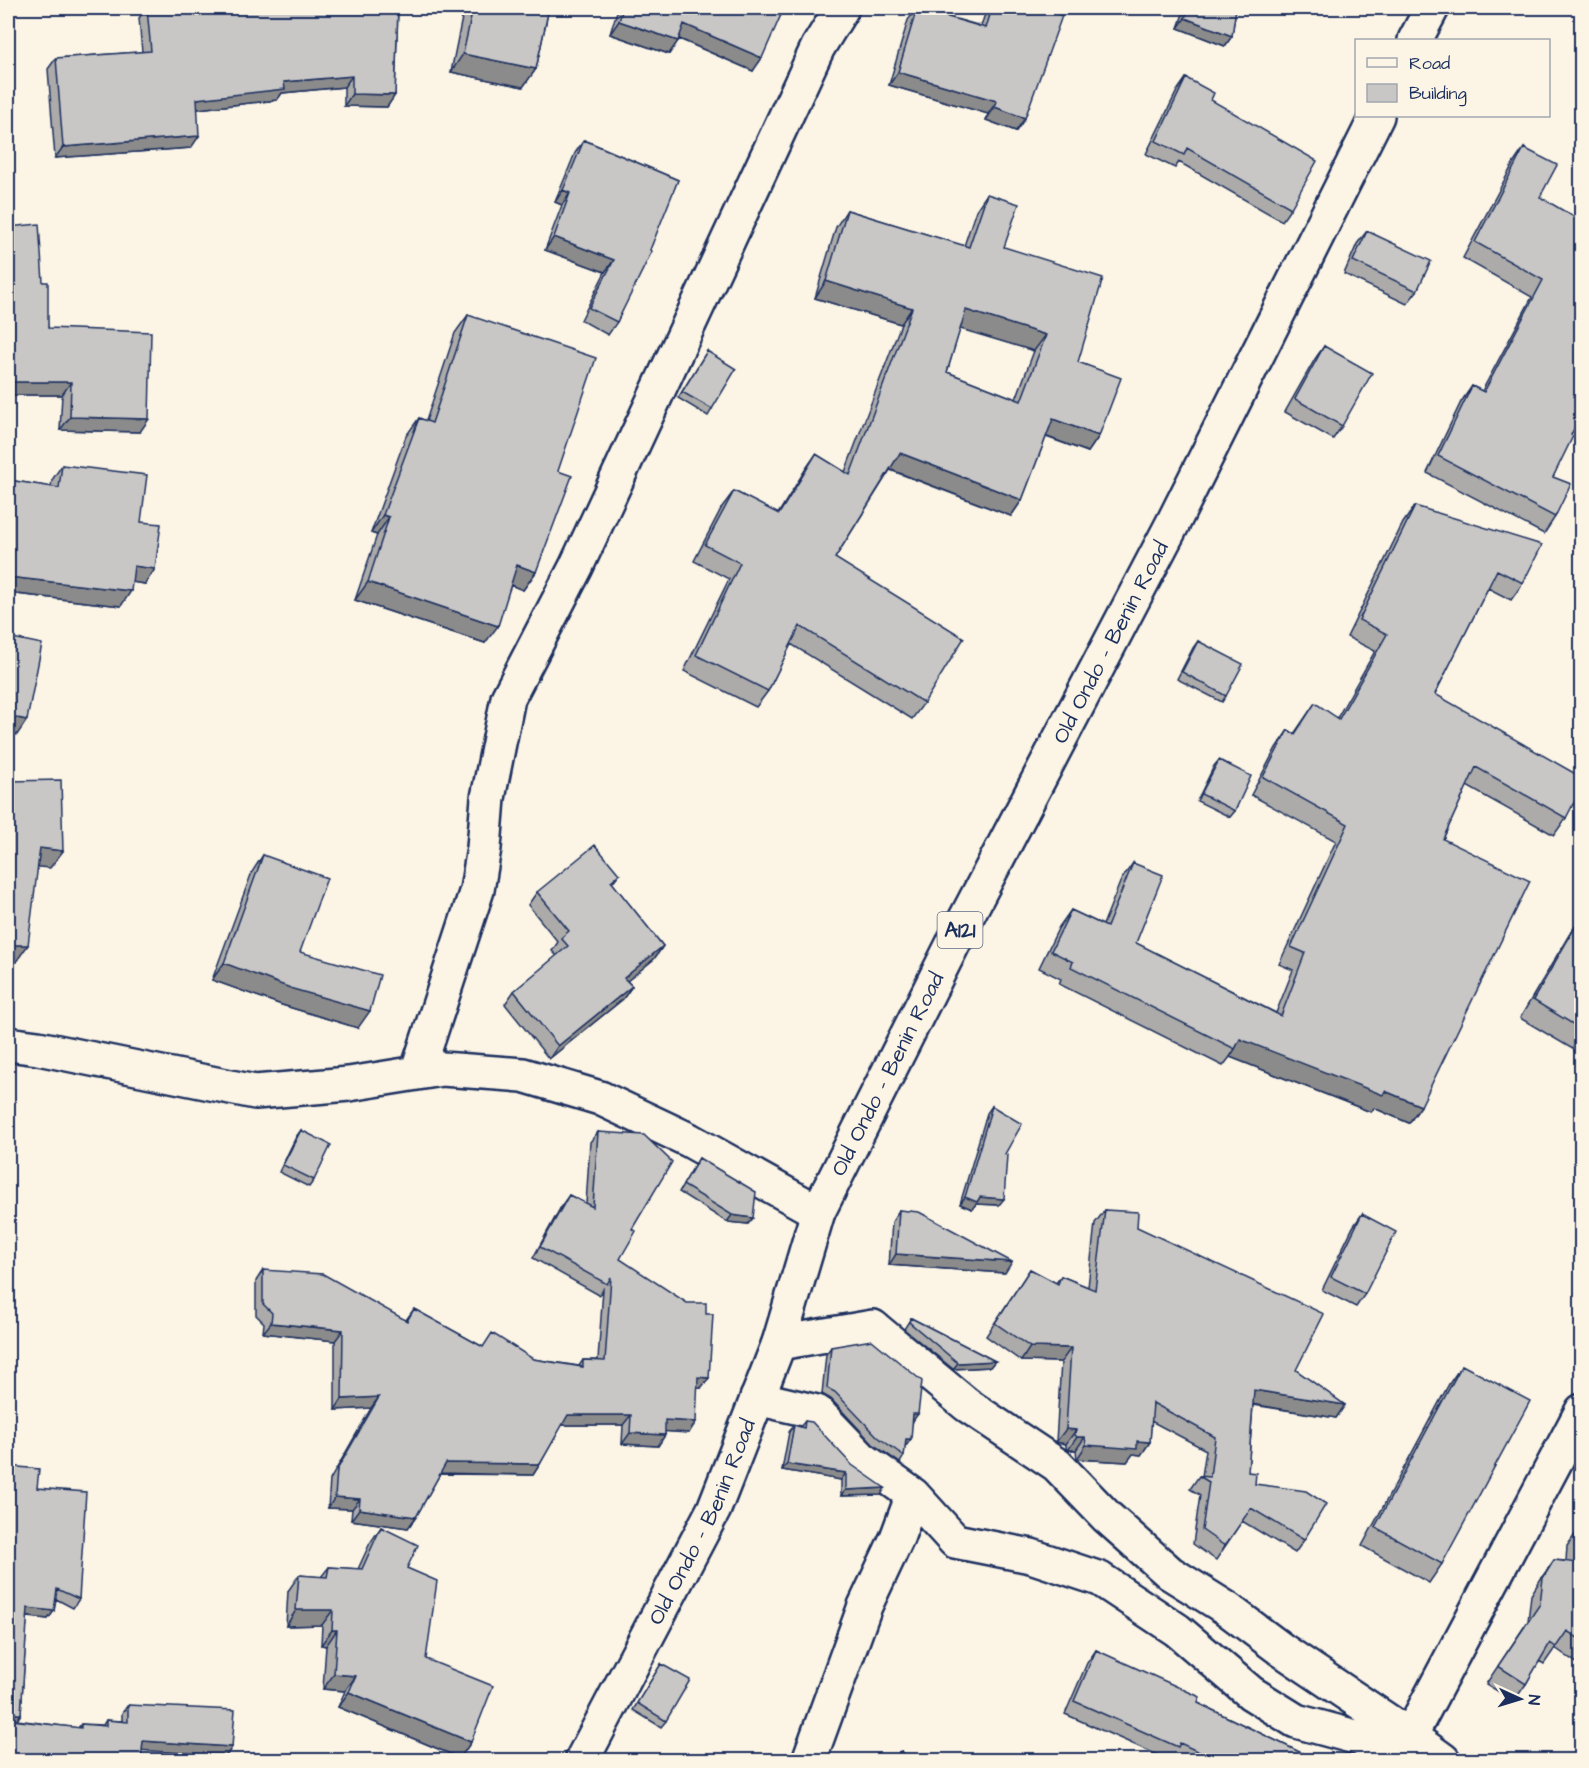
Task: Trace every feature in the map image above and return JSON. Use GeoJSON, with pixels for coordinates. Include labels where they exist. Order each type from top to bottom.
{"type":"FeatureCollection","features":[{"type":"Feature","properties":{"kind":"street"},"geometry":{"type":"LineString","coordinates":[[417,1073],[477,890],[488,798],[508,699],[576,567],[818,47],[842,8]]}},
{"type":"Feature","properties":{"kind":"street"},"geometry":{"type":"LineString","coordinates":[[1416,39],[1432,8]]}},
{"type":"Feature","properties":{"kind":"street","name":"Old Ondo - Benin Road"},"geometry":{"type":"LineString","coordinates":[[582,1761],[714,1509],[779,1343],[818,1212],[965,920],[1173,523],[1376,117]]}},
{"type":"Feature","properties":{"kind":"street"},"geometry":{"type":"LineString","coordinates":[[8,1044],[255,1092],[349,1084],[442,1069],[523,1075],[600,1098],[689,1140],[818,1212]]}},
{"type":"Feature","properties":{"kind":"street"},"geometry":{"type":"LineString","coordinates":[[779,1343],[873,1327],[967,1405],[1057,1465],[1107,1517],[1170,1573],[1226,1608],[1282,1650],[1400,1748],[1443,1761]]}},
{"type":"Feature","properties":{"kind":"street"},"geometry":{"type":"LineString","coordinates":[[757,1398],[817,1412],[861,1458],[913,1495],[955,1541],[1031,1556],[1100,1579],[1177,1630],[1251,1694],[1296,1721],[1359,1738],[1385,1753],[1400,1748],[1581,1411]]}},
{"type":"Feature","properties":{"kind":"street"},"geometry":{"type":"LineString","coordinates":[[809,1761],[865,1606],[897,1538],[913,1495]]}},
{"type":"Feature","properties":{"kind":"building"},"geometry":{"type":"Polygon","coordinates":[[[147,8],[398,8],[395,95],[352,94],[352,76],[284,82],[285,89],[197,99],[199,136],[63,147],[56,58],[151,51],[147,8]]]}},
{"type":"Feature","properties":{"kind":"building"},"geometry":{"type":"Polygon","coordinates":[[[473,8],[549,8],[536,69],[463,54],[473,8]]]}},
{"type":"Feature","properties":{"kind":"building"},"geometry":{"type":"Polygon","coordinates":[[[623,8],[784,8],[762,58],[684,24],[678,41],[619,21],[623,8]]]}},
{"type":"Feature","properties":{"kind":"building"},"geometry":{"type":"Polygon","coordinates":[[[917,8],[986,28],[992,8],[1045,8],[1062,16],[1025,118],[995,107],[997,101],[898,72],[917,8]]]}},
{"type":"Feature","properties":{"kind":"building"},"geometry":{"type":"Polygon","coordinates":[[[1189,8],[1236,8],[1232,36],[1185,18],[1189,8]]]}},
{"type":"Feature","properties":{"kind":"building"},"geometry":{"type":"Polygon","coordinates":[[[1186,78],[1214,93],[1211,100],[1317,161],[1291,208],[1187,148],[1184,155],[1156,141],[1186,78]]]}},
{"type":"Feature","properties":{"kind":"building"},"geometry":{"type":"Polygon","coordinates":[[[584,140],[678,180],[650,250],[652,251],[617,322],[589,308],[614,260],[554,237],[570,193],[563,190],[584,140]]]}},
{"type":"Feature","properties":{"kind":"building"},"geometry":{"type":"Polygon","coordinates":[[[1524,148],[1557,165],[1540,197],[1581,221],[1581,415],[1553,477],[1571,484],[1555,517],[1438,456],[1472,386],[1484,392],[1543,280],[1475,242],[1524,148]]]}},
{"type":"Feature","properties":{"kind":"building"},"geometry":{"type":"Polygon","coordinates":[[[987,194],[1019,204],[1004,247],[1103,278],[1078,362],[1121,378],[1099,436],[1053,419],[1022,500],[900,453],[835,558],[964,638],[924,703],[800,626],[768,691],[696,655],[740,563],[705,545],[734,491],[779,514],[816,454],[850,475],[912,308],[826,281],[847,210],[969,247],[987,194]],[[966,310],[947,372],[1021,401],[1046,335],[966,310]]]}},
{"type":"Feature","properties":{"kind":"building"},"geometry":{"type":"Polygon","coordinates":[[[39,224],[43,282],[48,282],[48,328],[151,332],[149,419],[70,417],[71,382],[8,382],[8,227],[39,224]]]}},
{"type":"Feature","properties":{"kind":"building"},"geometry":{"type":"Polygon","coordinates":[[[1367,231],[1431,261],[1417,291],[1353,261],[1367,231]]]}},
{"type":"Feature","properties":{"kind":"building"},"geometry":{"type":"Polygon","coordinates":[[[468,315],[596,358],[558,471],[572,476],[536,572],[517,565],[498,626],[368,582],[389,517],[383,515],[419,418],[432,423],[468,315]]]}},
{"type":"Feature","properties":{"kind":"building"},"geometry":{"type":"Polygon","coordinates":[[[1324,346],[1372,373],[1342,426],[1295,399],[1324,346]]]}},
{"type":"Feature","properties":{"kind":"building"},"geometry":{"type":"Polygon","coordinates":[[[707,351],[736,369],[712,409],[682,392],[707,351]]]}},
{"type":"Feature","properties":{"kind":"building"},"geometry":{"type":"Polygon","coordinates":[[[62,465],[147,475],[141,522],[161,524],[155,569],[134,566],[131,591],[9,577],[8,584],[8,480],[59,488],[62,465]]]}},
{"type":"Feature","properties":{"kind":"building"},"geometry":{"type":"Polygon","coordinates":[[[1415,506],[1542,545],[1523,583],[1497,570],[1435,694],[1581,777],[1581,789],[1566,818],[1476,767],[1443,839],[1530,881],[1421,1106],[1385,1091],[1383,1095],[1240,1039],[1235,1049],[1071,967],[1073,962],[1051,951],[1071,910],[1107,927],[1133,863],[1163,875],[1136,943],[1281,1016],[1305,953],[1291,947],[1348,824],[1263,777],[1288,730],[1295,734],[1315,703],[1339,719],[1387,634],[1359,620],[1415,506]]]}},
{"type":"Feature","properties":{"kind":"building"},"geometry":{"type":"Polygon","coordinates":[[[8,637],[42,644],[27,720],[8,716],[8,637]]]}},
{"type":"Feature","properties":{"kind":"building"},"geometry":{"type":"Polygon","coordinates":[[[1198,641],[1243,664],[1226,696],[1182,672],[1198,641]]]}},
{"type":"Feature","properties":{"kind":"building"},"geometry":{"type":"Polygon","coordinates":[[[1219,760],[1251,776],[1235,811],[1201,794],[1219,760]]]}},
{"type":"Feature","properties":{"kind":"building"},"geometry":{"type":"Polygon","coordinates":[[[61,780],[63,851],[40,848],[28,945],[8,945],[8,781],[61,780]]]}},
{"type":"Feature","properties":{"kind":"building"},"geometry":{"type":"Polygon","coordinates":[[[595,845],[619,874],[611,881],[663,946],[624,978],[632,986],[558,1046],[514,991],[568,946],[561,938],[569,931],[537,892],[595,845]]]}},
{"type":"Feature","properties":{"kind":"building"},"geometry":{"type":"Polygon","coordinates":[[[263,855],[327,878],[300,952],[380,975],[370,1011],[293,989],[224,963],[263,855]]]}},
{"type":"Feature","properties":{"kind":"building"},"geometry":{"type":"Polygon","coordinates":[[[1581,917],[1581,1029],[1533,1000],[1581,917]]]}},
{"type":"Feature","properties":{"kind":"building"},"geometry":{"type":"Polygon","coordinates":[[[992,1106],[1022,1124],[1005,1154],[1007,1155],[1004,1199],[980,1197],[977,1202],[965,1197],[992,1106]]]}},
{"type":"Feature","properties":{"kind":"building"},"geometry":{"type":"Polygon","coordinates":[[[301,1130],[331,1145],[314,1180],[283,1165],[301,1130]]]}},
{"type":"Feature","properties":{"kind":"building"},"geometry":{"type":"Polygon","coordinates":[[[598,1132],[644,1135],[672,1162],[632,1229],[636,1231],[620,1259],[687,1303],[706,1303],[706,1314],[713,1314],[709,1378],[698,1377],[696,1422],[665,1420],[665,1435],[630,1433],[631,1415],[568,1415],[540,1464],[446,1463],[416,1517],[359,1509],[360,1499],[335,1497],[337,1470],[379,1397],[342,1399],[343,1330],[271,1323],[272,1313],[263,1304],[263,1270],[323,1274],[407,1321],[414,1309],[483,1347],[492,1333],[533,1359],[583,1367],[583,1360],[605,1361],[611,1277],[607,1284],[540,1247],[569,1195],[593,1207],[598,1132]]]}},
{"type":"Feature","properties":{"kind":"building"},"geometry":{"type":"Polygon","coordinates":[[[699,1158],[756,1192],[753,1218],[732,1215],[683,1185],[699,1158]]]}},
{"type":"Feature","properties":{"kind":"building"},"geometry":{"type":"Polygon","coordinates":[[[899,1210],[919,1212],[1012,1262],[896,1254],[899,1210]]]}},
{"type":"Feature","properties":{"kind":"building"},"geometry":{"type":"Polygon","coordinates":[[[1105,1210],[1138,1212],[1137,1227],[1324,1314],[1296,1370],[1345,1405],[1254,1390],[1248,1472],[1256,1473],[1255,1484],[1306,1491],[1326,1504],[1304,1540],[1251,1508],[1225,1546],[1202,1530],[1209,1482],[1199,1476],[1210,1477],[1215,1437],[1153,1403],[1150,1442],[1137,1441],[1137,1449],[1086,1445],[1085,1437],[1077,1437],[1076,1430],[1066,1429],[1071,1348],[1030,1347],[995,1323],[1030,1269],[1058,1284],[1061,1276],[1095,1290],[1105,1210]]]}},
{"type":"Feature","properties":{"kind":"building"},"geometry":{"type":"Polygon","coordinates":[[[1362,1214],[1396,1232],[1365,1294],[1331,1277],[1362,1214]]]}},
{"type":"Feature","properties":{"kind":"building"},"geometry":{"type":"Polygon","coordinates":[[[911,1318],[995,1361],[958,1363],[909,1322],[911,1318]]]}},
{"type":"Feature","properties":{"kind":"building"},"geometry":{"type":"Polygon","coordinates":[[[872,1340],[922,1381],[918,1414],[913,1414],[911,1439],[906,1439],[904,1456],[878,1437],[835,1392],[827,1388],[831,1347],[872,1340]]]}},
{"type":"Feature","properties":{"kind":"building"},"geometry":{"type":"Polygon","coordinates":[[[1462,1365],[1530,1401],[1442,1564],[1375,1527],[1462,1365]]]}},
{"type":"Feature","properties":{"kind":"building"},"geometry":{"type":"Polygon","coordinates":[[[805,1421],[812,1422],[852,1465],[885,1488],[846,1490],[846,1473],[787,1464],[794,1425],[804,1428],[805,1421]]]}},
{"type":"Feature","properties":{"kind":"building"},"geometry":{"type":"Polygon","coordinates":[[[8,1466],[39,1469],[37,1488],[86,1492],[79,1599],[57,1589],[54,1611],[28,1608],[21,1714],[8,1714],[8,1466]]]}},
{"type":"Feature","properties":{"kind":"building"},"geometry":{"type":"Polygon","coordinates":[[[381,1527],[418,1545],[407,1568],[437,1581],[426,1659],[493,1686],[471,1742],[349,1692],[356,1676],[334,1674],[337,1630],[332,1630],[333,1610],[296,1610],[299,1575],[327,1577],[329,1567],[362,1569],[381,1527]]]}},
{"type":"Feature","properties":{"kind":"building"},"geometry":{"type":"Polygon","coordinates":[[[1579,1529],[1581,1529],[1581,1640],[1567,1631],[1556,1647],[1550,1643],[1526,1684],[1498,1666],[1540,1604],[1543,1578],[1554,1560],[1577,1563],[1579,1529]]]}},
{"type":"Feature","properties":{"kind":"building"},"geometry":{"type":"Polygon","coordinates":[[[1096,1650],[1200,1697],[1198,1703],[1318,1761],[1218,1761],[1180,1743],[1178,1747],[1074,1701],[1096,1650]]]}},
{"type":"Feature","properties":{"kind":"building"},"geometry":{"type":"Polygon","coordinates":[[[661,1664],[690,1680],[666,1721],[637,1703],[661,1664]]]}},
{"type":"Feature","properties":{"kind":"building"},"geometry":{"type":"Polygon","coordinates":[[[128,1705],[235,1710],[232,1747],[143,1741],[141,1761],[8,1761],[11,1720],[81,1728],[81,1724],[106,1726],[106,1720],[128,1722],[128,1705]]]}},
{"type":"Feature","properties":{"kind":"building"},"geometry":{"type":"Polygon","coordinates":[[[901,1751],[915,1761],[894,1761],[901,1751]]]}}]}
